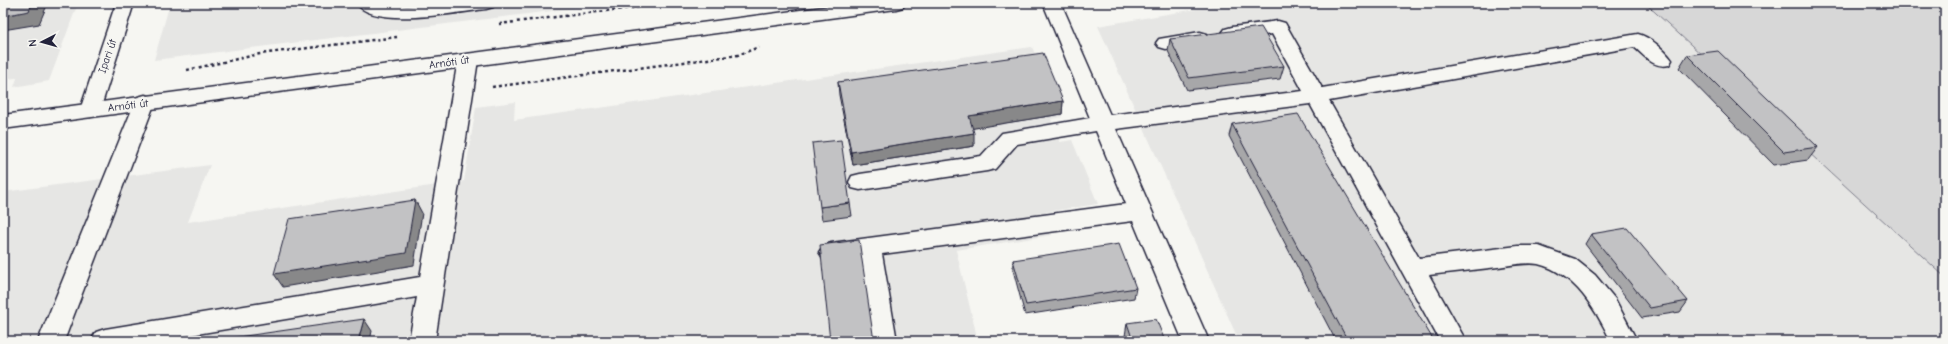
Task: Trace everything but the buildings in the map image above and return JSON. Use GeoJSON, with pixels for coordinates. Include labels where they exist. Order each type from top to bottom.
{"type":"FeatureCollection","features":[{"type":"Feature","properties":{"kind":"main road","name":"Ipari út"},"geometry":{"type":"LineString","coordinates":[[90,110],[125,3]]}},
{"type":"Feature","properties":{"kind":"main road"},"geometry":{"type":"LineString","coordinates":[[365,3],[383,11],[408,12],[486,3]]}},
{"type":"Feature","properties":{"kind":"main road","name":"Arnóti út"},"geometry":{"type":"LineString","coordinates":[[3,122],[896,3]]}},
{"type":"Feature","properties":{"kind":"main road"},"geometry":{"type":"LineString","coordinates":[[1052,3],[1196,341]]}},
{"type":"Feature","properties":{"kind":"main road"},"geometry":{"type":"LineString","coordinates":[[1166,43],[1278,27],[1453,341]]}},
{"type":"Feature","properties":{"kind":"main road"},"geometry":{"type":"LineString","coordinates":[[860,182],[987,163],[1010,138],[1104,123],[1316,96],[1638,40],[1662,60]]}},
{"type":"Feature","properties":{"kind":"main road"},"geometry":{"type":"LineString","coordinates":[[422,341],[468,60]]}},
{"type":"Feature","properties":{"kind":"main road"},"geometry":{"type":"LineString","coordinates":[[51,341],[145,102]]}},
{"type":"Feature","properties":{"kind":"main road"},"geometry":{"type":"LineString","coordinates":[[828,253],[1141,211]]}},
{"type":"Feature","properties":{"kind":"main road"},"geometry":{"type":"LineString","coordinates":[[869,248],[884,341]]}},
{"type":"Feature","properties":{"kind":"main road"},"geometry":{"type":"LineString","coordinates":[[1413,268],[1518,255],[1539,255],[1567,266],[1586,282],[1606,306],[1624,341]]}},
{"type":"Feature","properties":{"kind":"main road"},"geometry":{"type":"LineString","coordinates":[[101,340],[431,285]]}},
{"type":"Feature","properties":{"kind":"path"},"geometry":{"type":"LineString","coordinates":[[497,25],[672,3]]}},
{"type":"Feature","properties":{"kind":"path"},"geometry":{"type":"LineString","coordinates":[[463,90],[738,55],[760,47],[773,39],[785,30],[796,16]]}},
{"type":"Feature","properties":{"kind":"path"},"geometry":{"type":"LineString","coordinates":[[184,71],[260,54],[402,36]]}},
{"type":"Feature","properties":{"kind":"shaded area"},"geometry":{"type":"Polygon","coordinates":[[[3,3],[78,3],[49,81],[14,87],[17,78],[3,79],[3,3]]]}},
{"type":"Feature","properties":{"kind":"shaded area"},"geometry":{"type":"Polygon","coordinates":[[[170,3],[616,3],[154,60],[170,3]]]}},
{"type":"Feature","properties":{"kind":"shaded area"},"geometry":{"type":"Polygon","coordinates":[[[1231,3],[1645,3],[1945,277],[1945,341],[1239,341],[1098,26],[1231,3]]]}},
{"type":"Feature","properties":{"kind":"shaded area"},"geometry":{"type":"Polygon","coordinates":[[[1645,3],[1945,3],[1945,277],[1645,3]]]}},
{"type":"Feature","properties":{"kind":"shaded area"},"geometry":{"type":"Polygon","coordinates":[[[1032,47],[1062,117],[1051,119],[1060,142],[1072,140],[1098,204],[1046,212],[1052,235],[956,250],[978,341],[3,341],[3,192],[210,165],[188,222],[464,181],[476,107],[515,102],[514,120],[1032,47]]]}}]}
